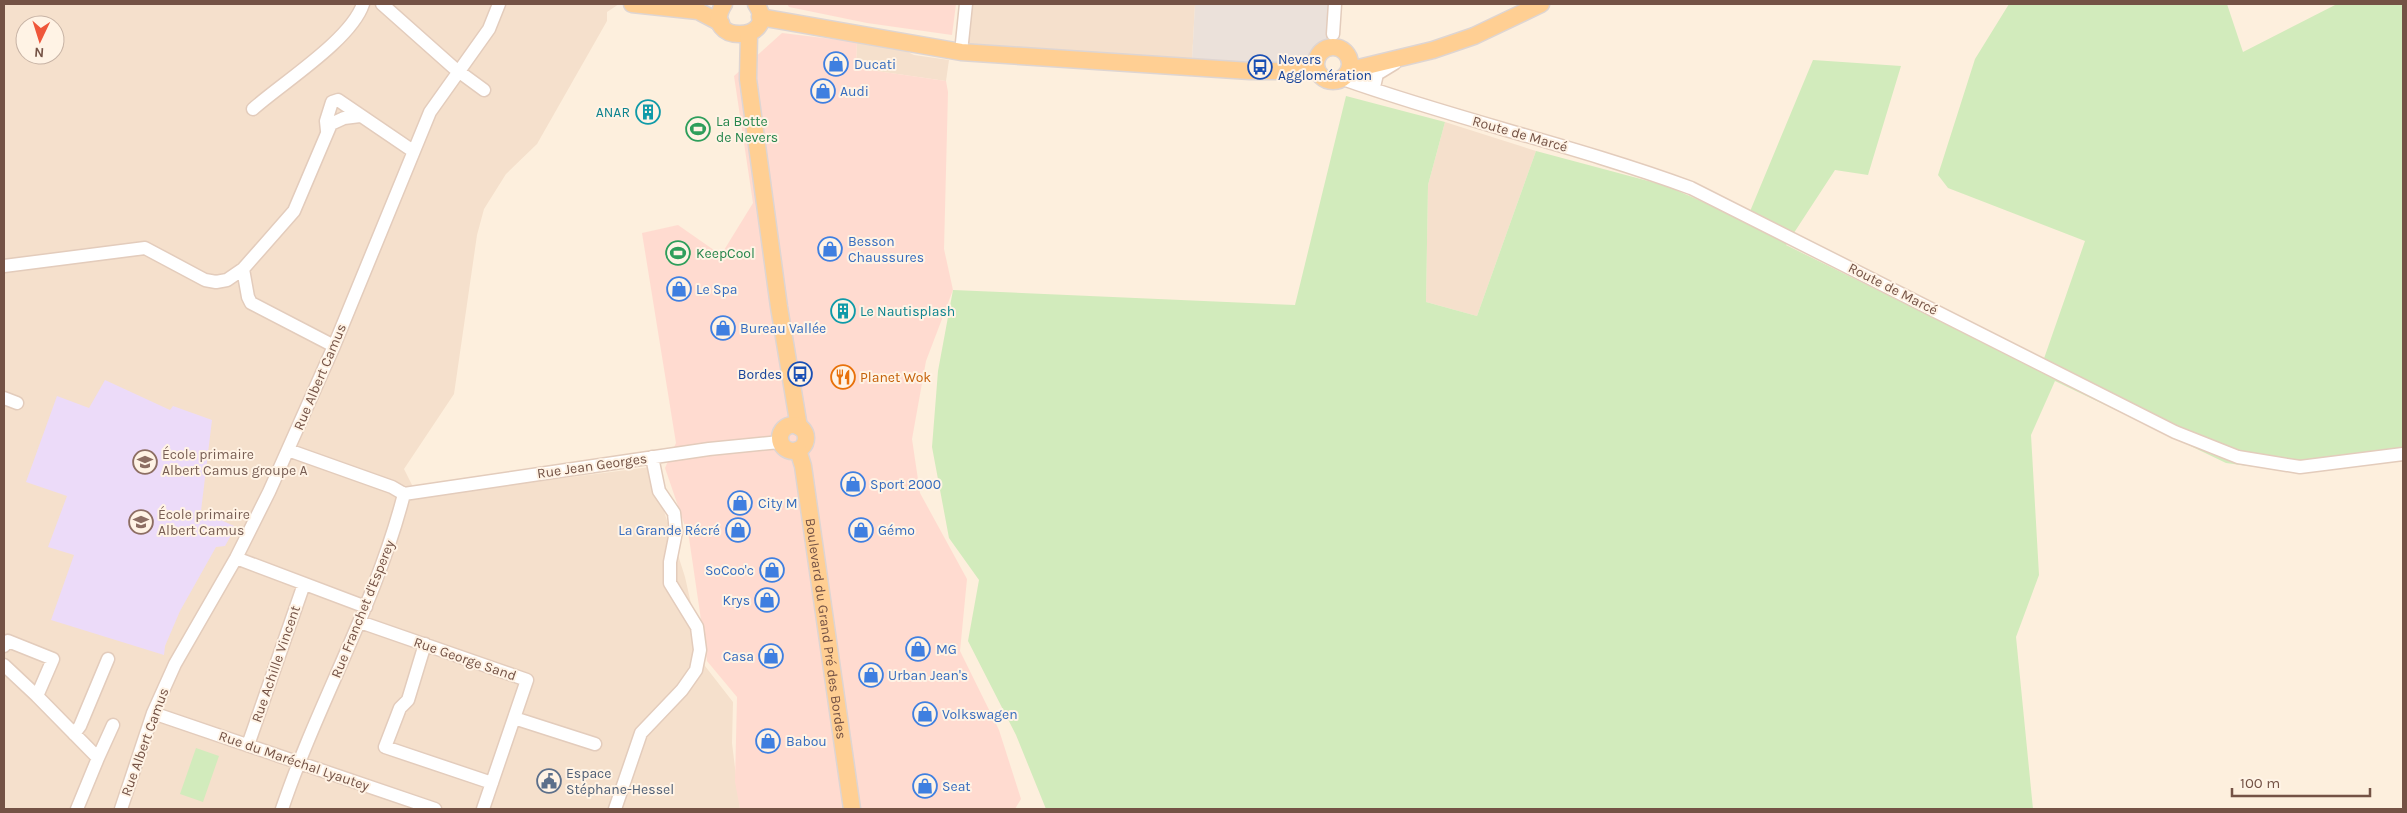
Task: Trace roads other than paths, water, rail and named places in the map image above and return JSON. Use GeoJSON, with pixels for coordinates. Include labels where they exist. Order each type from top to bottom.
{"type":"FeatureCollection","features":[{"type":"Feature","properties":{"kind":"main road"},"geometry":{"type":"LineString","coordinates":[[632,4],[698,12],[721,23]]}},
{"type":"Feature","properties":{"kind":"main road"},"geometry":{"type":"LineString","coordinates":[[723,5],[720,11],[721,23],[724,28],[741,34],[754,29],[758,10],[961,52],[1250,71],[1272,70],[1307,62],[1387,60],[1406,56],[1474,36],[1541,4]]}},
{"type":"Feature","properties":{"kind":"main road"},"geometry":{"type":"LineString","coordinates":[[698,12],[723,5]]}},
{"type":"Feature","properties":{"kind":"main road"},"geometry":{"type":"LineString","coordinates":[[741,34],[794,407],[788,432],[790,450],[798,450],[804,445],[805,437],[788,432]]}},
{"type":"Feature","properties":{"kind":"main road","name":"Boulevard du Grand Pré des Bordes"},"geometry":{"type":"LineString","coordinates":[[798,450],[803,466],[852,809]]}},
{"type":"Feature","properties":{"kind":"street"},"geometry":{"type":"LineString","coordinates":[[252,109],[329,46],[356,19],[362,4]]}},
{"type":"Feature","properties":{"kind":"street"},"geometry":{"type":"LineString","coordinates":[[382,4],[459,71],[484,90]]}},
{"type":"Feature","properties":{"kind":"street","name":"Rue Albert Camus"},"geometry":{"type":"LineString","coordinates":[[121,809],[153,713],[175,664],[236,558],[288,450],[334,346],[430,112],[489,29],[499,4]]}},
{"type":"Feature","properties":{"kind":"street"},"geometry":{"type":"LineString","coordinates":[[961,52],[966,4]]}},
{"type":"Feature","properties":{"kind":"street"},"geometry":{"type":"LineString","coordinates":[[1335,4],[1336,60]]}},
{"type":"Feature","properties":{"kind":"street"},"geometry":{"type":"LineString","coordinates":[[1377,90],[1375,78],[1380,71],[1406,56]]}},
{"type":"Feature","properties":{"kind":"street","name":"Route de Marcé"},"geometry":{"type":"LineString","coordinates":[[1336,60],[1377,90],[1638,169],[1691,188],[2175,432],[2238,457],[2300,467],[2403,454]]}},
{"type":"Feature","properties":{"kind":"street"},"geometry":{"type":"LineString","coordinates":[[327,131],[326,121],[332,102],[338,100],[414,150]]}},
{"type":"Feature","properties":{"kind":"street"},"geometry":{"type":"LineString","coordinates":[[4,266],[144,248],[205,280],[216,282],[227,280],[242,269],[294,211],[330,124],[344,118],[360,116]]}},
{"type":"Feature","properties":{"kind":"street"},"geometry":{"type":"LineString","coordinates":[[242,269],[251,303],[334,346]]}},
{"type":"Feature","properties":{"kind":"street"},"geometry":{"type":"LineString","coordinates":[[4,398],[17,403]]}},
{"type":"Feature","properties":{"kind":"street","name":"Rue Jean Georges"},"geometry":{"type":"LineString","coordinates":[[404,494],[652,457],[788,432]]}},
{"type":"Feature","properties":{"kind":"street"},"geometry":{"type":"LineString","coordinates":[[288,450],[392,487],[404,494]]}},
{"type":"Feature","properties":{"kind":"street"},"geometry":{"type":"LineString","coordinates":[[615,809],[641,733],[682,690],[696,670],[700,650],[697,627],[670,583],[670,562],[676,532],[674,513],[659,491],[652,457]]}},
{"type":"Feature","properties":{"kind":"street","name":"Rue Franchet d'Esperey"},"geometry":{"type":"LineString","coordinates":[[282,809],[298,762],[366,607],[394,532],[404,494]]}},
{"type":"Feature","properties":{"kind":"street"},"geometry":{"type":"LineString","coordinates":[[236,558],[366,607]]}},
{"type":"Feature","properties":{"kind":"street","name":"Rue Achille Vincent"},"geometry":{"type":"LineString","coordinates":[[248,745],[304,584]]}},
{"type":"Feature","properties":{"kind":"street","name":"Rue George Sand"},"geometry":{"type":"LineString","coordinates":[[360,622],[527,680],[483,809]]}},
{"type":"Feature","properties":{"kind":"street"},"geometry":{"type":"LineString","coordinates":[[4,646],[8,641],[53,659],[38,696]]}},
{"type":"Feature","properties":{"kind":"street"},"geometry":{"type":"LineString","coordinates":[[426,644],[408,700],[400,708],[385,747],[492,783]]}},
{"type":"Feature","properties":{"kind":"street"},"geometry":{"type":"LineString","coordinates":[[74,734],[80,726],[108,659]]}},
{"type":"Feature","properties":{"kind":"street"},"geometry":{"type":"LineString","coordinates":[[4,665],[38,696],[98,758]]}},
{"type":"Feature","properties":{"kind":"street","name":"Rue du Maréchal Lyautey"},"geometry":{"type":"LineString","coordinates":[[153,713],[435,809]]}},
{"type":"Feature","properties":{"kind":"street"},"geometry":{"type":"LineString","coordinates":[[514,718],[595,744]]}},
{"type":"Feature","properties":{"kind":"street"},"geometry":{"type":"LineString","coordinates":[[76,809],[112,725]]}},
{"type":"Feature","properties":{"kind":"place","name":"Ducati"},"geometry":{"type":"Point","coordinates":[836,64]}},
{"type":"Feature","properties":{"kind":"place","name":"Nevers Agglomération"},"geometry":{"type":"Point","coordinates":[1260,67]}},
{"type":"Feature","properties":{"kind":"place","name":"Audi"},"geometry":{"type":"Point","coordinates":[823,91]}},
{"type":"Feature","properties":{"kind":"place","name":"ANAR"},"geometry":{"type":"Point","coordinates":[648,112]}},
{"type":"Feature","properties":{"kind":"place","name":"La Botte de Nevers"},"geometry":{"type":"Point","coordinates":[698,129]}},
{"type":"Feature","properties":{"kind":"place","name":"Besson Chaussures"},"geometry":{"type":"Point","coordinates":[830,249]}},
{"type":"Feature","properties":{"kind":"place","name":"KeepCool"},"geometry":{"type":"Point","coordinates":[678,253]}},
{"type":"Feature","properties":{"kind":"place","name":"Le Spa"},"geometry":{"type":"Point","coordinates":[679,289]}},
{"type":"Feature","properties":{"kind":"place","name":"Le Nautisplash"},"geometry":{"type":"Point","coordinates":[843,311]}},
{"type":"Feature","properties":{"kind":"place","name":"Bureau Vallée"},"geometry":{"type":"Point","coordinates":[723,328]}},
{"type":"Feature","properties":{"kind":"place","name":"Bordes"},"geometry":{"type":"Point","coordinates":[800,374]}},
{"type":"Feature","properties":{"kind":"place","name":"Planet Wok"},"geometry":{"type":"Point","coordinates":[843,377]}},
{"type":"Feature","properties":{"kind":"place","name":"École primaire Albert Camus groupe A"},"geometry":{"type":"Point","coordinates":[145,462]}},
{"type":"Feature","properties":{"kind":"place","name":"Sport 2000"},"geometry":{"type":"Point","coordinates":[853,484]}},
{"type":"Feature","properties":{"kind":"place","name":"City M"},"geometry":{"type":"Point","coordinates":[740,503]}},
{"type":"Feature","properties":{"kind":"place","name":"École primaire Albert Camus"},"geometry":{"type":"Point","coordinates":[141,522]}},
{"type":"Feature","properties":{"kind":"place","name":"La Grande Récré"},"geometry":{"type":"Point","coordinates":[738,530]}},
{"type":"Feature","properties":{"kind":"place","name":"Gémo"},"geometry":{"type":"Point","coordinates":[861,530]}},
{"type":"Feature","properties":{"kind":"place","name":"SoCoo'c"},"geometry":{"type":"Point","coordinates":[772,570]}},
{"type":"Feature","properties":{"kind":"place","name":"Krys"},"geometry":{"type":"Point","coordinates":[767,600]}},
{"type":"Feature","properties":{"kind":"place","name":"MG"},"geometry":{"type":"Point","coordinates":[918,649]}},
{"type":"Feature","properties":{"kind":"place","name":"Casa"},"geometry":{"type":"Point","coordinates":[771,656]}},
{"type":"Feature","properties":{"kind":"place","name":"Urban Jean's"},"geometry":{"type":"Point","coordinates":[871,675]}},
{"type":"Feature","properties":{"kind":"place","name":"Volkswagen"},"geometry":{"type":"Point","coordinates":[925,714]}},
{"type":"Feature","properties":{"kind":"place","name":"Babou"},"geometry":{"type":"Point","coordinates":[768,741]}},
{"type":"Feature","properties":{"kind":"place","name":"Espace Stéphane-Hessel"},"geometry":{"type":"Point","coordinates":[549,781]}},
{"type":"Feature","properties":{"kind":"place","name":"Seat"},"geometry":{"type":"Point","coordinates":[925,786]}}]}
